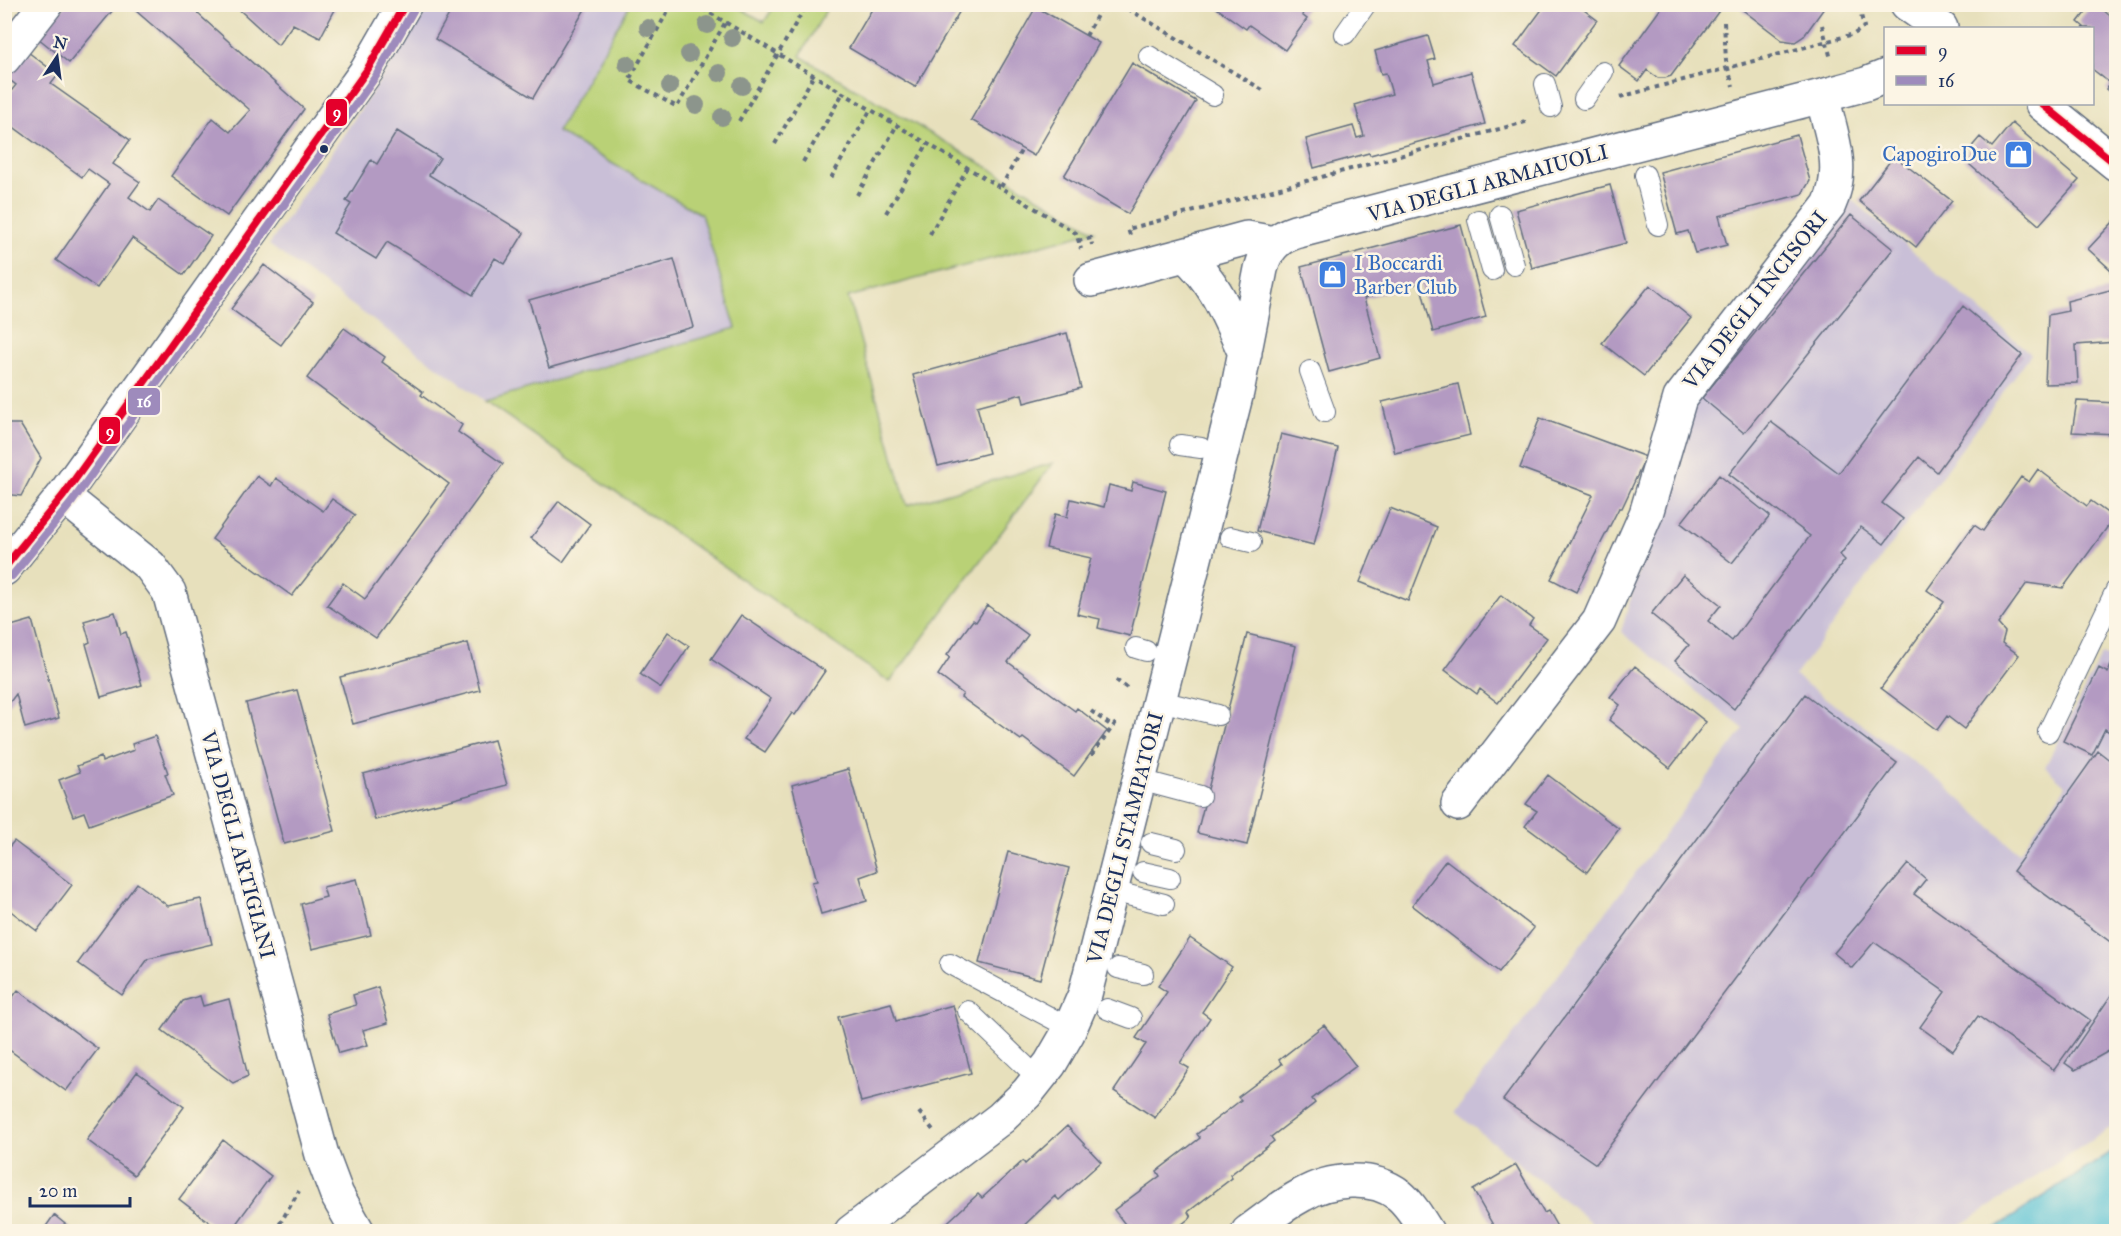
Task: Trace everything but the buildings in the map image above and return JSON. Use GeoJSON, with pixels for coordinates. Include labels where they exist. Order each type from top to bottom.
{"type":"FeatureCollection","features":[{"type":"Feature","properties":{"kind":"street"},"geometry":{"type":"LineString","coordinates":[[4,58],[46,4]]}},
{"type":"Feature","properties":{"kind":"street"},"geometry":{"type":"LineString","coordinates":[[4,569],[63,496],[367,70],[405,4]]}},
{"type":"Feature","properties":{"kind":"street"},"geometry":{"type":"LineString","coordinates":[[1907,4],[1939,27]]}},
{"type":"Feature","properties":{"kind":"street","name":"VIA DEGLI ARMAIUOLI"},"geometry":{"type":"LineString","coordinates":[[1275,243],[1295,232],[1822,96],[1884,77]]}},
{"type":"Feature","properties":{"kind":"street","name":"VIA DEGLI INCISORI"},"geometry":{"type":"LineString","coordinates":[[1458,804],[1599,621],[1646,514],[1680,398],[1829,205],[1837,183],[1837,160],[1822,96]]}},
{"type":"Feature","properties":{"kind":"street"},"geometry":{"type":"LineString","coordinates":[[2043,105],[2116,164]]}},
{"type":"Feature","properties":{"kind":"street"},"geometry":{"type":"LineString","coordinates":[[1090,280],[1247,238],[1275,243]]}},
{"type":"Feature","properties":{"kind":"street","name":"VIA DEGLI STAMPATORI"},"geometry":{"type":"LineString","coordinates":[[853,1231],[1001,1118],[1039,1079],[1054,1057],[1085,994],[1140,780],[1147,696],[1237,392],[1264,259],[1275,243]]}},
{"type":"Feature","properties":{"kind":"street"},"geometry":{"type":"LineString","coordinates":[[1185,255],[1208,278],[1217,292],[1245,353]]}},
{"type":"Feature","properties":{"kind":"street","name":"VIA DEGLI ARTIGIANI"},"geometry":{"type":"LineString","coordinates":[[63,496],[150,566],[169,592],[322,1155],[337,1195],[358,1232]]}},
{"type":"Feature","properties":{"kind":"street"},"geometry":{"type":"LineString","coordinates":[[4,550],[36,530]]}},
{"type":"Feature","properties":{"kind":"street"},"geometry":{"type":"LineString","coordinates":[[1248,1232],[1303,1194],[1332,1183],[1372,1182],[1398,1195],[1419,1218],[1427,1232]]}},
{"type":"Feature","properties":{"kind":"lane"},"geometry":{"type":"LineString","coordinates":[[1345,34],[1366,4]]}},
{"type":"Feature","properties":{"kind":"lane"},"geometry":{"type":"LineString","coordinates":[[1149,56],[1213,95]]}},
{"type":"Feature","properties":{"kind":"lane"},"geometry":{"type":"LineString","coordinates":[[1584,99],[1603,72]]}},
{"type":"Feature","properties":{"kind":"lane"},"geometry":{"type":"LineString","coordinates":[[1545,84],[1551,108]]}},
{"type":"Feature","properties":{"kind":"lane"},"geometry":{"type":"LineString","coordinates":[[1645,175],[1658,225]]}},
{"type":"Feature","properties":{"kind":"lane"},"geometry":{"type":"LineString","coordinates":[[1500,214],[1514,265]]}},
{"type":"Feature","properties":{"kind":"lane"},"geometry":{"type":"LineString","coordinates":[[1478,220],[1492,270]]}},
{"type":"Feature","properties":{"kind":"lane"},"geometry":{"type":"LineString","coordinates":[[1310,371],[1324,412]]}},
{"type":"Feature","properties":{"kind":"lane"},"geometry":{"type":"LineString","coordinates":[[1180,445],[1201,448]]}},
{"type":"Feature","properties":{"kind":"lane"},"geometry":{"type":"LineString","coordinates":[[1230,537],[1251,542]]}},
{"type":"Feature","properties":{"kind":"lane"},"geometry":{"type":"LineString","coordinates":[[2048,732],[2116,590]]}},
{"type":"Feature","properties":{"kind":"lane"},"geometry":{"type":"LineString","coordinates":[[1147,696],[1218,715]]}},
{"type":"Feature","properties":{"kind":"lane"},"geometry":{"type":"LineString","coordinates":[[1140,780],[1200,796]]}},
{"type":"Feature","properties":{"kind":"lane"},"geometry":{"type":"LineString","coordinates":[[1151,843],[1176,849]]}},
{"type":"Feature","properties":{"kind":"lane"},"geometry":{"type":"LineString","coordinates":[[1143,872],[1170,878]]}},
{"type":"Feature","properties":{"kind":"lane"},"geometry":{"type":"LineString","coordinates":[[1112,891],[1164,904]]}},
{"type":"Feature","properties":{"kind":"lane"},"geometry":{"type":"LineString","coordinates":[[950,964],[1070,1028]]}},
{"type":"Feature","properties":{"kind":"lane"},"geometry":{"type":"LineString","coordinates":[[1118,968],[1143,974]]}},
{"type":"Feature","properties":{"kind":"lane"},"geometry":{"type":"LineString","coordinates":[[1107,1009],[1131,1018]]}},
{"type":"Feature","properties":{"kind":"lane"},"geometry":{"type":"LineString","coordinates":[[968,1011],[1039,1079]]}},
{"type":"Feature","properties":{"kind":"path"},"geometry":{"type":"LineString","coordinates":[[672,4],[629,80],[677,107],[725,22]]}},
{"type":"Feature","properties":{"kind":"path"},"geometry":{"type":"LineString","coordinates":[[695,4],[1076,233],[1090,280]]}},
{"type":"Feature","properties":{"kind":"path"},"geometry":{"type":"LineString","coordinates":[[739,121],[807,4]]}},
{"type":"Feature","properties":{"kind":"path"},"geometry":{"type":"LineString","coordinates":[[1086,36],[1104,4]]}},
{"type":"Feature","properties":{"kind":"path"},"geometry":{"type":"LineString","coordinates":[[1120,4],[1266,92]]}},
{"type":"Feature","properties":{"kind":"path"},"geometry":{"type":"LineString","coordinates":[[1620,97],[1854,34],[1864,27],[1861,15]]}},
{"type":"Feature","properties":{"kind":"path"},"geometry":{"type":"LineString","coordinates":[[1724,22],[1726,61]]}},
{"type":"Feature","properties":{"kind":"path"},"geometry":{"type":"LineString","coordinates":[[1822,25],[1825,34]]}},
{"type":"Feature","properties":{"kind":"path"},"geometry":{"type":"LineString","coordinates":[[775,144],[814,75]]}},
{"type":"Feature","properties":{"kind":"path"},"geometry":{"type":"LineString","coordinates":[[803,162],[843,93]]}},
{"type":"Feature","properties":{"kind":"path"},"geometry":{"type":"LineString","coordinates":[[831,178],[871,109]]}},
{"type":"Feature","properties":{"kind":"path"},"geometry":{"type":"LineString","coordinates":[[1130,238],[1128,229],[1530,121]]}},
{"type":"Feature","properties":{"kind":"path"},"geometry":{"type":"LineString","coordinates":[[856,195],[897,125]]}},
{"type":"Feature","properties":{"kind":"path"},"geometry":{"type":"LineString","coordinates":[[886,213],[928,143]]}},
{"type":"Feature","properties":{"kind":"path"},"geometry":{"type":"LineString","coordinates":[[1001,187],[1022,149]]}},
{"type":"Feature","properties":{"kind":"path"},"geometry":{"type":"LineString","coordinates":[[930,234],[968,166]]}},
{"type":"Feature","properties":{"kind":"path"},"geometry":{"type":"LineString","coordinates":[[1078,241],[1091,238],[1093,248]]}},
{"type":"Feature","properties":{"kind":"path"},"geometry":{"type":"LineString","coordinates":[[1116,680],[1147,696]]}},
{"type":"Feature","properties":{"kind":"path"},"geometry":{"type":"LineString","coordinates":[[1091,711],[1113,727]]}},
{"type":"Feature","properties":{"kind":"path"},"geometry":{"type":"LineString","coordinates":[[919,1112],[936,1134]]}},
{"type":"Feature","properties":{"kind":"path"},"geometry":{"type":"LineString","coordinates":[[275,1232],[301,1188]]}},
{"type":"Feature","properties":{"kind":"shaded area"},"geometry":{"type":"Polygon","coordinates":[[[431,5],[630,5],[557,132],[701,214],[736,328],[485,401],[269,245],[431,5]]]}},
{"type":"Feature","properties":{"kind":"shaded area"},"geometry":{"type":"Polygon","coordinates":[[[1852,199],[2031,354],[1795,676],[1941,782],[2019,853],[2066,786],[2045,767],[2102,654],[2116,660],[2116,1124],[1952,1231],[1603,1232],[1455,1112],[1744,729],[1621,632],[1688,400],[1852,199]]]}},
{"type":"Feature","properties":{"kind":"green space"},"geometry":{"type":"Polygon","coordinates":[[[630,5],[735,5],[764,22],[775,5],[829,5],[800,56],[1095,231],[848,297],[907,505],[1053,463],[890,682],[485,401],[736,328],[701,214],[557,132],[630,5]]]}},
{"type":"Feature","properties":{"kind":"water"},"geometry":{"type":"Polygon","coordinates":[[[2116,1149],[2116,1231],[1991,1231],[2116,1149]]]}},
{"type":"Feature","properties":{"kind":"transit line","name":"9"},"geometry":{"type":"LineString","coordinates":[[4,568],[63,496],[367,70],[405,4]]}},
{"type":"Feature","properties":{"kind":"transit line","name":"16"},"geometry":{"type":"LineString","coordinates":[[12,576],[72,502],[376,76],[414,9]]}},
{"type":"Feature","properties":{"kind":"transit line","name":"9"},"geometry":{"type":"LineString","coordinates":[[2043,105],[2116,164]]}},
{"type":"Feature","properties":{"kind":"place","name":"CapogiroDue"},"geometry":{"type":"Point","coordinates":[2018,154]}},
{"type":"Feature","properties":{"kind":"place","name":"I Boccardi Barber Club"},"geometry":{"type":"Point","coordinates":[1333,275]}}]}
